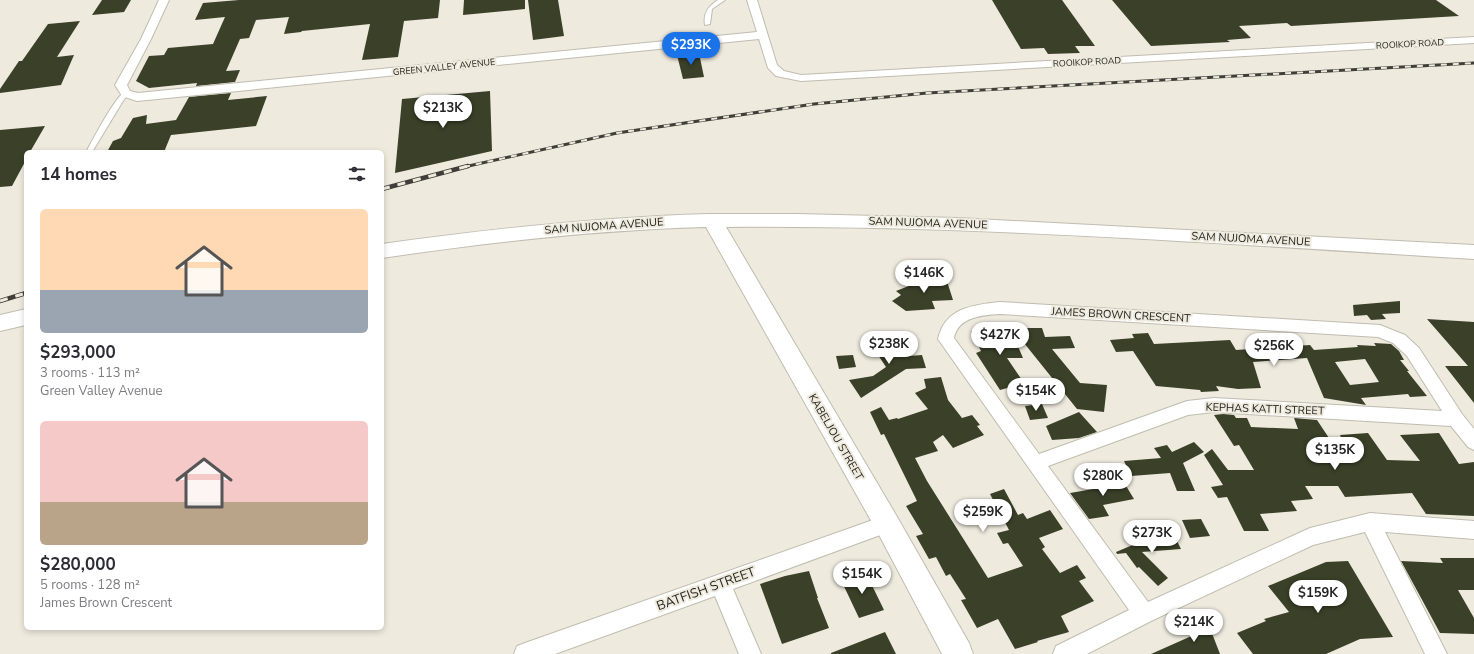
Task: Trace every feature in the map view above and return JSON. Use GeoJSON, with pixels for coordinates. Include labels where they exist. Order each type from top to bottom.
{"type":"FeatureCollection","features":[{"type":"Feature","properties":{"kind":"street"},"geometry":{"type":"LineString","coordinates":[[126,93],[121,85],[165,0]]}},
{"type":"Feature","properties":{"kind":"street","name":"ROOIKOP ROAD"},"geometry":{"type":"LineString","coordinates":[[752,0],[756,7],[762,35],[772,66],[780,74],[801,78],[1474,40]]}},
{"type":"Feature","properties":{"kind":"street","name":"GREEN VALLEY AVENUE"},"geometry":{"type":"LineString","coordinates":[[126,93],[137,97],[762,35]]}},
{"type":"Feature","properties":{"kind":"street","name":"SAM NUJOMA AVENUE"},"geometry":{"type":"LineString","coordinates":[[384,251],[522,232],[637,223],[712,220],[862,221],[1048,228],[1474,252]]}},
{"type":"Feature","properties":{"kind":"street","name":"KABELJOU STREET"},"geometry":{"type":"LineString","coordinates":[[712,220],[887,524],[958,654]]}},
{"type":"Feature","properties":{"kind":"street","name":"JAMES BROWN CRESCENT"},"geometry":{"type":"LineString","coordinates":[[1144,614],[946,339],[949,326],[962,316],[982,309],[1000,308],[1380,331],[1399,339],[1413,352],[1456,419],[1474,442]]}},
{"type":"Feature","properties":{"kind":"street"},"geometry":{"type":"LineString","coordinates":[[1,323],[24,317]]}},
{"type":"Feature","properties":{"kind":"street","name":"KEPHAS KATTI STREET"},"geometry":{"type":"LineString","coordinates":[[1036,463],[1187,408],[1194,407],[1214,405],[1456,419]]}},
{"type":"Feature","properties":{"kind":"street"},"geometry":{"type":"LineString","coordinates":[[1370,522],[1436,654]]}},
{"type":"Feature","properties":{"kind":"street"},"geometry":{"type":"LineString","coordinates":[[1064,654],[1144,614],[1310,537],[1370,522],[1474,530]]}},
{"type":"Feature","properties":{"kind":"street","name":"BATFISH STREET"},"geometry":{"type":"LineString","coordinates":[[525,654],[887,524]]}},
{"type":"Feature","properties":{"kind":"street"},"geometry":{"type":"LineString","coordinates":[[720,584],[750,654]]}},
{"type":"Feature","properties":{"kind":"lane"},"geometry":{"type":"LineString","coordinates":[[707,24],[708,10],[722,0]]}},
{"type":"Feature","properties":{"kind":"lane"},"geometry":{"type":"LineString","coordinates":[[90,150],[120,100],[126,93]]}},
{"type":"Feature","properties":{"kind":"building"},"geometry":{"type":"Polygon","coordinates":[[[102,0],[131,0],[124,12],[92,15],[102,0]]]}},
{"type":"Feature","properties":{"kind":"building"},"geometry":{"type":"Polygon","coordinates":[[[239,0],[440,0],[438,18],[404,21],[398,57],[362,60],[370,24],[284,34],[289,17],[256,20],[249,38],[240,39],[226,71],[240,70],[235,82],[196,86],[197,83],[149,88],[136,81],[149,56],[164,55],[168,48],[213,44],[225,17],[195,20],[203,3],[239,0]]]}},
{"type":"Feature","properties":{"kind":"building"},"geometry":{"type":"Polygon","coordinates":[[[464,0],[525,0],[525,9],[463,15],[464,0]]]}},
{"type":"Feature","properties":{"kind":"building"},"geometry":{"type":"Polygon","coordinates":[[[528,0],[558,0],[564,36],[533,40],[528,0]]]}},
{"type":"Feature","properties":{"kind":"building"},"geometry":{"type":"Polygon","coordinates":[[[992,0],[1062,0],[1095,46],[1075,46],[1080,53],[1048,54],[1044,48],[1021,49],[992,0]]]}},
{"type":"Feature","properties":{"kind":"building"},"geometry":{"type":"Polygon","coordinates":[[[1112,0],[1436,0],[1459,16],[1291,26],[1287,23],[1239,26],[1251,38],[1227,40],[1230,42],[1151,46],[1112,0]]]}},
{"type":"Feature","properties":{"kind":"building"},"geometry":{"type":"Polygon","coordinates":[[[80,21],[57,57],[74,55],[61,85],[0,93],[0,89],[19,61],[22,61],[48,24],[80,21]]]}},
{"type":"Feature","properties":{"kind":"building"},"geometry":{"type":"Polygon","coordinates":[[[699,53],[704,77],[683,79],[677,55],[699,53]]]}},
{"type":"Feature","properties":{"kind":"building"},"geometry":{"type":"Polygon","coordinates":[[[490,91],[492,151],[395,173],[402,99],[490,91]]]}},
{"type":"Feature","properties":{"kind":"building"},"geometry":{"type":"Polygon","coordinates":[[[231,93],[228,100],[267,96],[256,126],[171,135],[165,150],[108,150],[113,141],[121,138],[133,118],[147,115],[146,124],[176,120],[189,97],[231,93]]]}},
{"type":"Feature","properties":{"kind":"building"},"geometry":{"type":"Polygon","coordinates":[[[45,126],[31,150],[24,150],[24,164],[12,186],[0,187],[0,130],[45,126]]]}},
{"type":"Feature","properties":{"kind":"building"},"geometry":{"type":"Polygon","coordinates":[[[945,275],[953,300],[932,301],[935,309],[906,311],[892,301],[901,295],[896,291],[934,276],[945,275]]]}},
{"type":"Feature","properties":{"kind":"building"},"geometry":{"type":"Polygon","coordinates":[[[1400,301],[1400,313],[1382,314],[1386,319],[1371,320],[1367,315],[1354,316],[1353,305],[1400,301]]]}},
{"type":"Feature","properties":{"kind":"building"},"geometry":{"type":"Polygon","coordinates":[[[1427,319],[1474,322],[1474,403],[1445,366],[1468,366],[1427,319]]]}},
{"type":"Feature","properties":{"kind":"building"},"geometry":{"type":"Polygon","coordinates":[[[1006,327],[1010,328],[1023,358],[1007,358],[1026,386],[1015,392],[1011,387],[1000,390],[976,353],[981,351],[971,331],[1006,327]]]}},
{"type":"Feature","properties":{"kind":"building"},"geometry":{"type":"Polygon","coordinates":[[[1012,328],[1042,328],[1045,337],[1070,336],[1075,348],[1052,349],[1080,383],[1107,385],[1104,412],[1077,409],[1012,328]]]}},
{"type":"Feature","properties":{"kind":"building"},"geometry":{"type":"Polygon","coordinates":[[[1148,333],[1154,344],[1230,340],[1236,350],[1310,345],[1314,350],[1358,347],[1357,345],[1376,346],[1374,343],[1391,344],[1399,351],[1404,360],[1400,360],[1427,396],[1410,397],[1408,394],[1361,398],[1366,405],[1324,398],[1307,358],[1253,362],[1261,388],[1238,389],[1216,386],[1219,391],[1201,392],[1200,390],[1156,386],[1133,351],[1116,352],[1110,340],[1134,338],[1132,334],[1148,333]],[[1365,359],[1335,362],[1350,385],[1379,382],[1365,359]]]}},
{"type":"Feature","properties":{"kind":"building"},"geometry":{"type":"Polygon","coordinates":[[[902,334],[909,356],[922,355],[926,368],[906,369],[861,398],[849,380],[873,376],[886,367],[876,352],[889,348],[886,335],[902,334]]]}},
{"type":"Feature","properties":{"kind":"building"},"geometry":{"type":"Polygon","coordinates":[[[853,355],[856,367],[839,369],[836,356],[853,355]]]}},
{"type":"Feature","properties":{"kind":"building"},"geometry":{"type":"Polygon","coordinates":[[[941,377],[948,400],[962,418],[972,415],[980,425],[977,426],[984,435],[953,448],[943,435],[933,442],[938,451],[915,458],[927,481],[988,578],[1023,566],[1008,543],[1003,544],[997,533],[1009,530],[990,494],[1004,489],[1018,515],[1023,513],[1027,519],[1050,510],[1063,529],[1039,538],[1045,547],[1042,549],[1060,573],[1077,565],[1086,578],[1079,581],[1094,601],[1061,616],[1069,632],[1015,649],[998,619],[977,628],[961,600],[966,599],[950,574],[946,576],[936,557],[929,559],[916,536],[923,534],[906,506],[917,501],[884,434],[881,435],[870,412],[881,407],[889,420],[898,419],[928,409],[915,393],[926,388],[924,379],[941,377]]]}},
{"type":"Feature","properties":{"kind":"building"},"geometry":{"type":"Polygon","coordinates":[[[1042,404],[1048,418],[1030,420],[1025,406],[1042,404]]]}},
{"type":"Feature","properties":{"kind":"building"},"geometry":{"type":"Polygon","coordinates":[[[1079,412],[1097,432],[1079,438],[1052,440],[1046,426],[1079,412]]]}},
{"type":"Feature","properties":{"kind":"building"},"geometry":{"type":"Polygon","coordinates":[[[1214,415],[1234,415],[1236,418],[1247,418],[1251,427],[1298,429],[1294,418],[1317,420],[1339,453],[1346,449],[1340,435],[1368,433],[1387,460],[1420,461],[1400,435],[1439,433],[1459,464],[1474,462],[1474,516],[1426,514],[1412,493],[1345,497],[1338,486],[1305,486],[1313,499],[1291,501],[1297,511],[1260,514],[1269,531],[1244,531],[1227,497],[1218,498],[1211,487],[1223,485],[1204,455],[1212,449],[1228,470],[1254,470],[1239,445],[1234,446],[1214,415]]]}},
{"type":"Feature","properties":{"kind":"building"},"geometry":{"type":"Polygon","coordinates":[[[1194,442],[1204,452],[1183,463],[1195,491],[1177,491],[1170,473],[1131,476],[1124,461],[1161,458],[1154,448],[1167,445],[1172,452],[1194,442]]]}},
{"type":"Feature","properties":{"kind":"building"},"geometry":{"type":"Polygon","coordinates":[[[1117,471],[1134,499],[1103,505],[1109,516],[1089,519],[1070,493],[1111,486],[1104,474],[1117,471]]]}},
{"type":"Feature","properties":{"kind":"building"},"geometry":{"type":"Polygon","coordinates":[[[1201,519],[1210,536],[1190,538],[1182,520],[1201,519]]]}},
{"type":"Feature","properties":{"kind":"building"},"geometry":{"type":"Polygon","coordinates":[[[1172,531],[1181,549],[1142,552],[1168,578],[1158,586],[1139,567],[1137,568],[1126,553],[1117,554],[1116,552],[1154,536],[1152,533],[1172,531]]]}},
{"type":"Feature","properties":{"kind":"building"},"geometry":{"type":"Polygon","coordinates":[[[1440,558],[1474,558],[1474,590],[1458,590],[1474,618],[1474,634],[1440,633],[1401,561],[1443,563],[1440,558]]]}},
{"type":"Feature","properties":{"kind":"building"},"geometry":{"type":"Polygon","coordinates":[[[1348,561],[1393,637],[1360,639],[1326,654],[1253,654],[1237,633],[1266,621],[1264,619],[1289,612],[1268,586],[1326,562],[1348,561]]]}},
{"type":"Feature","properties":{"kind":"building"},"geometry":{"type":"Polygon","coordinates":[[[809,571],[817,598],[829,628],[782,644],[760,584],[785,576],[809,571]]]}},
{"type":"Feature","properties":{"kind":"building"},"geometry":{"type":"Polygon","coordinates":[[[865,571],[884,610],[859,618],[841,580],[865,571]]]}},
{"type":"Feature","properties":{"kind":"building"},"geometry":{"type":"Polygon","coordinates":[[[1192,623],[1208,623],[1220,654],[1151,654],[1196,634],[1192,623]]]}},
{"type":"Feature","properties":{"kind":"building"},"geometry":{"type":"Polygon","coordinates":[[[885,632],[896,654],[831,654],[831,653],[885,632]]]}},
{"type":"Feature","properties":{"kind":"railway"},"geometry":{"type":"LineString","coordinates":[[466,167],[617,133],[814,104],[927,93],[1474,63]]}},
{"type":"Feature","properties":{"kind":"railway"},"geometry":{"type":"LineString","coordinates":[[384,188],[466,167]]}},
{"type":"Feature","properties":{"kind":"railway"},"geometry":{"type":"LineString","coordinates":[[0,301],[24,294]]}}]}
